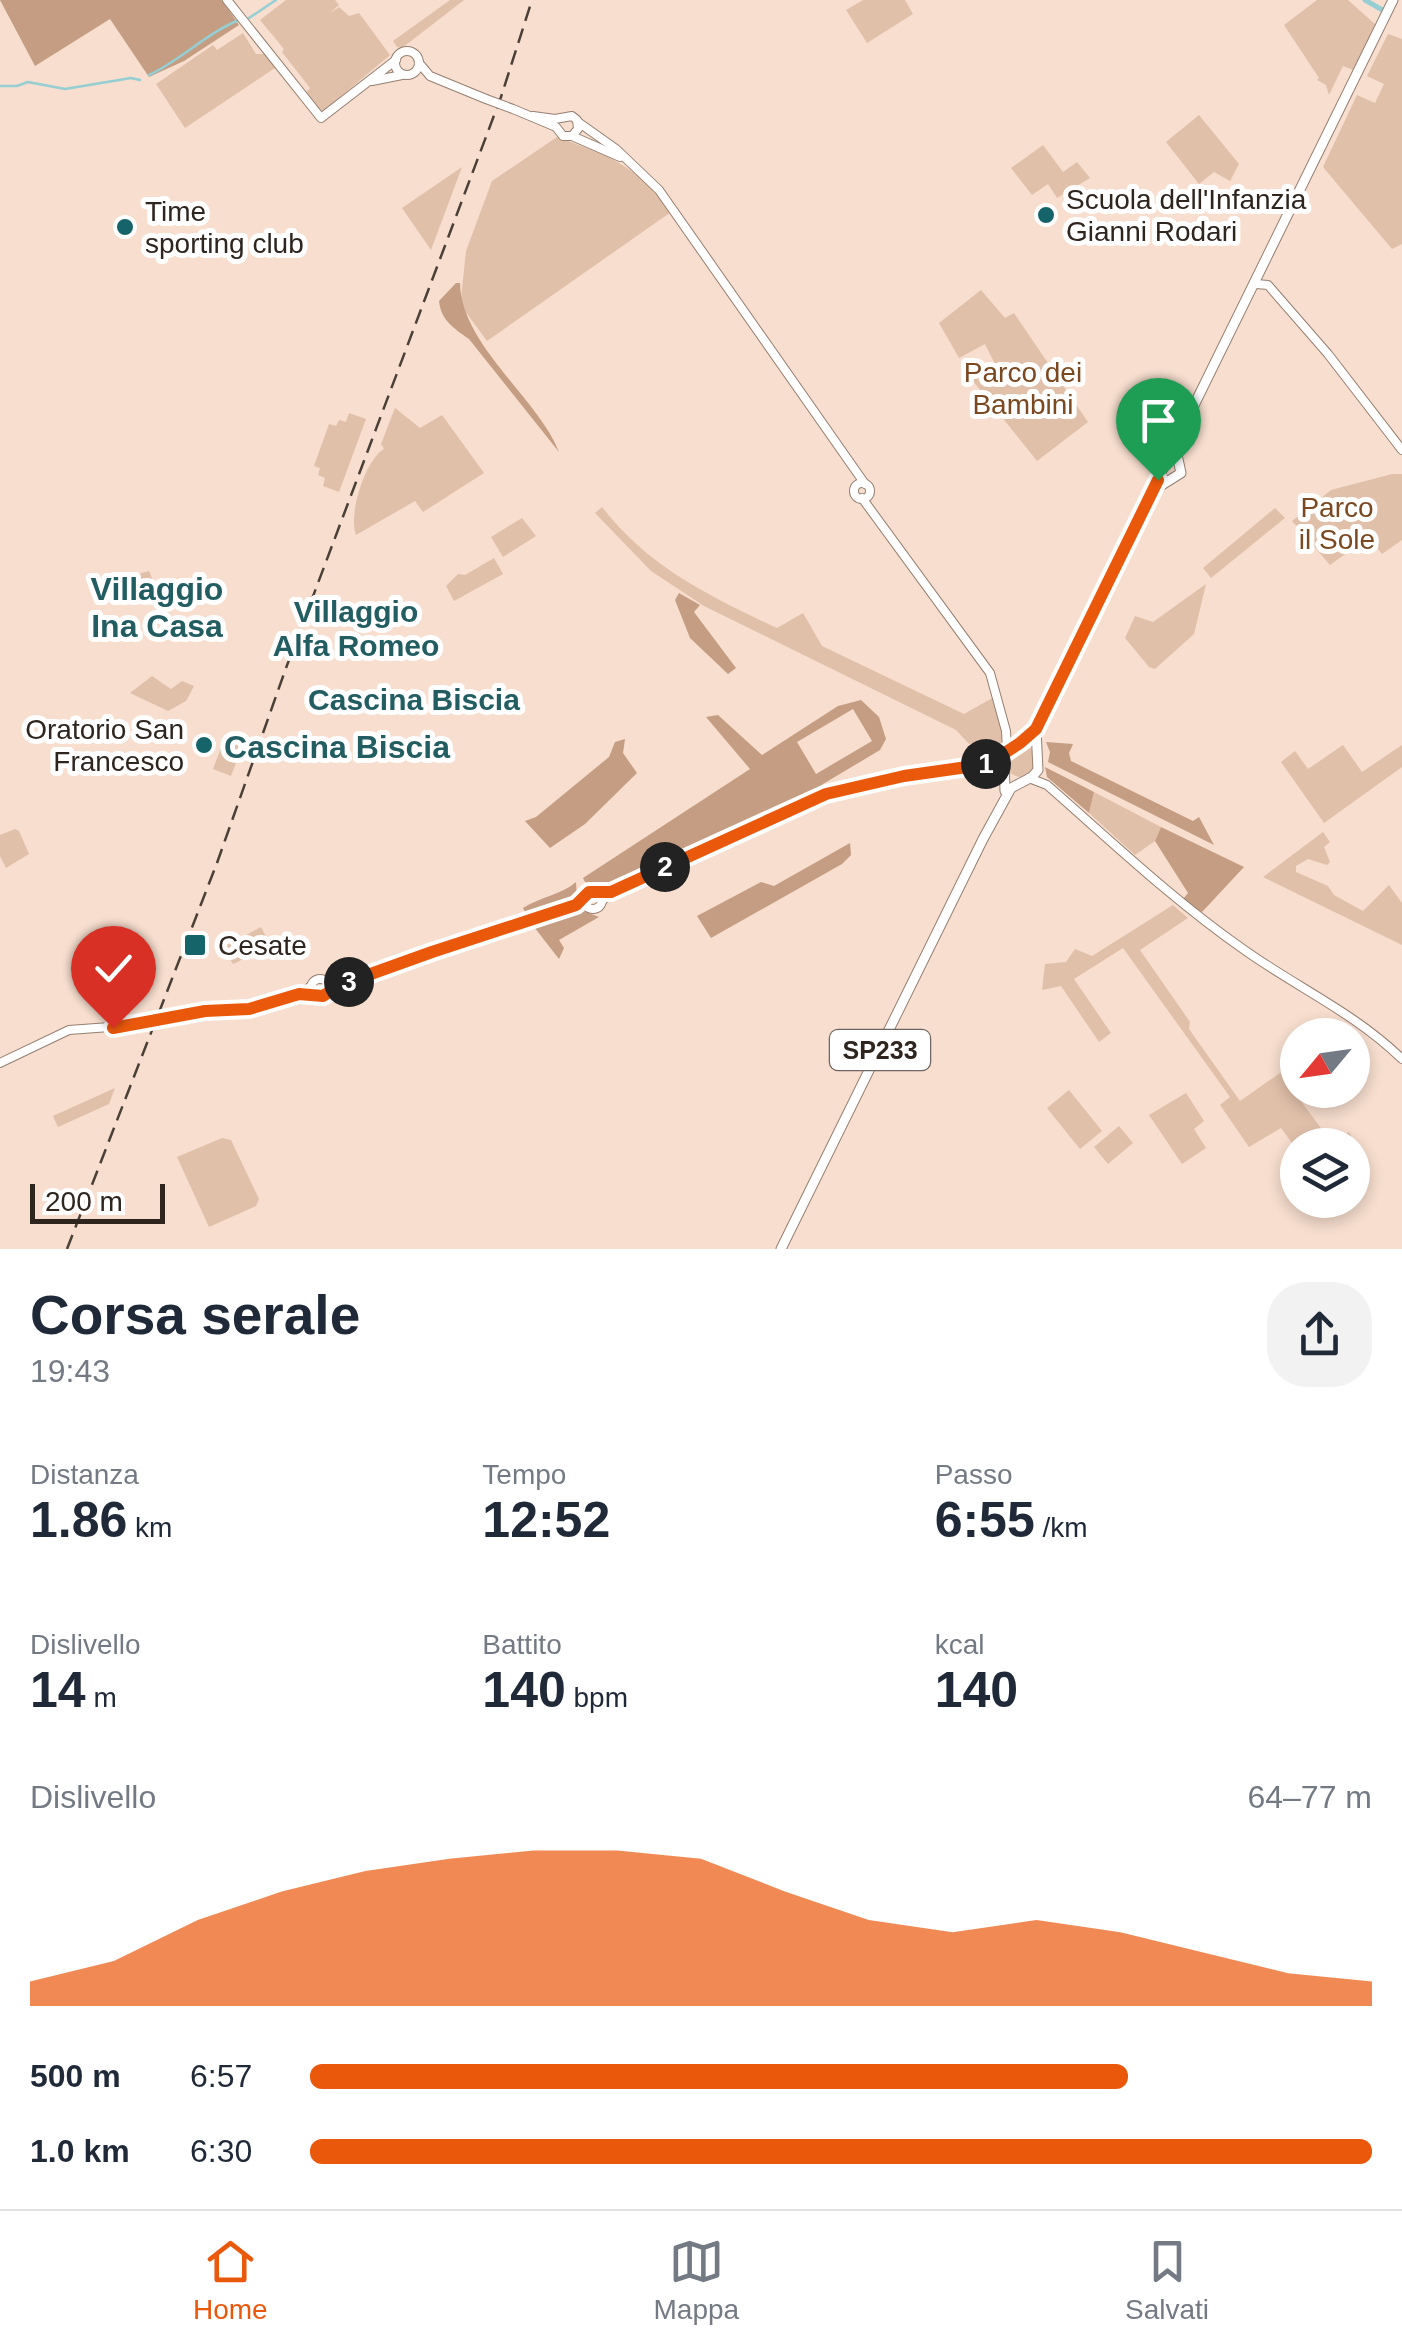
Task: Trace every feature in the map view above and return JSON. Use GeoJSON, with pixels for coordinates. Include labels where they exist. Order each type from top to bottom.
{"type":"FeatureCollection","features":[{"type":"Feature","properties":{"kind":"main road"},"geometry":{"type":"LineString","coordinates":[[1165,476],[1177,478],[1181,473],[1173,461],[1176,450],[1210,374],[1394,2]]}},
{"type":"Feature","properties":{"kind":"main road"},"geometry":{"type":"LineString","coordinates":[[982,839],[1005,790],[1006,752],[1036,729],[1165,476],[1162,466],[1173,461]]}},
{"type":"Feature","properties":{"kind":"main road"},"geometry":{"type":"LineString","coordinates":[[982,839],[1011,788],[1038,770],[1036,729]]}},
{"type":"Feature","properties":{"kind":"main road"},"geometry":{"type":"LineString","coordinates":[[1020,743],[1036,752]]}},
{"type":"Feature","properties":{"kind":"main road"},"geometry":{"type":"LineString","coordinates":[[1006,772],[1025,779]]}},
{"type":"Feature","properties":{"kind":"main road","name":"SP233"},"geometry":{"type":"LineString","coordinates":[[781,1249],[982,839]]}},
{"type":"Feature","properties":{"kind":"street"},"geometry":{"type":"LineString","coordinates":[[227,0],[322,118],[408,52],[415,55],[426,74],[442,82],[558,123]]}},
{"type":"Feature","properties":{"kind":"street"},"geometry":{"type":"LineString","coordinates":[[396,60],[397,70],[442,82]]}},
{"type":"Feature","properties":{"kind":"street"},"geometry":{"type":"LineString","coordinates":[[368,83],[407,74],[419,63]]}},
{"type":"Feature","properties":{"kind":"street"},"geometry":{"type":"LineString","coordinates":[[312,990],[320,997],[328,987],[582,904],[596,908],[600,897],[826,794],[904,776],[988,764],[1006,752],[1006,731],[990,673],[876,512],[852,468],[665,198],[616,149],[569,115],[558,123]]}},
{"type":"Feature","properties":{"kind":"street"},"geometry":{"type":"LineString","coordinates":[[572,136],[578,122]]}},
{"type":"Feature","properties":{"kind":"street"},"geometry":{"type":"LineString","coordinates":[[558,123],[563,136],[616,154],[640,171]]}},
{"type":"Feature","properties":{"kind":"street"},"geometry":{"type":"LineString","coordinates":[[1256,284],[1264,282],[1282,300],[1400,444]]}},
{"type":"Feature","properties":{"kind":"street"},"geometry":{"type":"LineString","coordinates":[[1006,731],[1020,743]]}},
{"type":"Feature","properties":{"kind":"street"},"geometry":{"type":"LineString","coordinates":[[957,768],[986,767],[1006,772]]}},
{"type":"Feature","properties":{"kind":"street"},"geometry":{"type":"LineString","coordinates":[[1038,770],[1046,785],[1193,912],[1372,1032],[1402,1059]]}},
{"type":"Feature","properties":{"kind":"street"},"geometry":{"type":"LineString","coordinates":[[1025,779],[1046,785]]}},
{"type":"Feature","properties":{"kind":"street"},"geometry":{"type":"LineString","coordinates":[[582,904],[589,892],[600,897]]}},
{"type":"Feature","properties":{"kind":"street"},"geometry":{"type":"LineString","coordinates":[[2,1060],[69,1030],[249,1009],[312,990],[317,979],[328,987]]}},
{"type":"Feature","properties":{"kind":"green space"},"geometry":{"type":"Polygon","coordinates":[[[286,0],[335,0],[339,5],[329,14],[339,7],[349,16],[359,13],[390,55],[322,112],[306,92],[310,88],[282,52],[284,49],[260,20],[286,0]]]}},
{"type":"Feature","properties":{"kind":"green space"},"geometry":{"type":"Polygon","coordinates":[[[450,0],[464,0],[402,48],[397,47],[393,41],[450,0]]]}},
{"type":"Feature","properties":{"kind":"green space"},"geometry":{"type":"Polygon","coordinates":[[[863,0],[905,0],[913,14],[867,43],[846,10],[863,0]]]}},
{"type":"Feature","properties":{"kind":"green space"},"geometry":{"type":"Polygon","coordinates":[[[1317,0],[1348,0],[1376,25],[1353,70],[1343,66],[1329,95],[1284,25],[1317,0]]]}},
{"type":"Feature","properties":{"kind":"green space"},"geometry":{"type":"Polygon","coordinates":[[[243,33],[256,54],[265,54],[275,68],[185,128],[156,84],[213,45],[217,50],[243,33]]]}},
{"type":"Feature","properties":{"kind":"green space"},"geometry":{"type":"Polygon","coordinates":[[[1388,34],[1402,39],[1402,244],[1392,249],[1323,167],[1357,95],[1375,103],[1384,84],[1367,76],[1388,34]]]}},
{"type":"Feature","properties":{"kind":"green space"},"geometry":{"type":"Polygon","coordinates":[[[1199,115],[1239,164],[1230,181],[1214,172],[1199,184],[1166,142],[1199,115]]]}},
{"type":"Feature","properties":{"kind":"green space"},"geometry":{"type":"Polygon","coordinates":[[[557,137],[621,164],[646,183],[671,212],[487,341],[465,311],[461,298],[466,251],[492,181],[557,137]]]}},
{"type":"Feature","properties":{"kind":"green space"},"geometry":{"type":"Polygon","coordinates":[[[1043,145],[1063,172],[1077,162],[1090,178],[1057,198],[1048,184],[1032,195],[1011,168],[1043,145]]]}},
{"type":"Feature","properties":{"kind":"green space"},"geometry":{"type":"Polygon","coordinates":[[[462,167],[431,250],[402,208],[462,167]]]}},
{"type":"Feature","properties":{"kind":"green space","name":"Parco dei Bambini"},"geometry":{"type":"Polygon","coordinates":[[[981,290],[1005,318],[1014,313],[1088,422],[1037,461],[969,376],[994,362],[985,344],[959,358],[939,323],[981,290]]]}},
{"type":"Feature","properties":{"kind":"green space"},"geometry":{"type":"Polygon","coordinates":[[[395,408],[420,428],[442,415],[484,473],[423,512],[415,501],[356,535],[354,515],[360,489],[370,464],[384,449],[381,444],[395,408]]]}},
{"type":"Feature","properties":{"kind":"green space"},"geometry":{"type":"Polygon","coordinates":[[[349,413],[366,419],[339,492],[323,486],[325,478],[318,475],[320,468],[314,466],[329,424],[346,422],[349,413]]]}},
{"type":"Feature","properties":{"kind":"green space","name":"Parco il Sole"},"geometry":{"type":"Polygon","coordinates":[[[1402,474],[1402,540],[1382,554],[1369,537],[1330,565],[1292,521],[1331,490],[1402,474]]]}},
{"type":"Feature","properties":{"kind":"green space"},"geometry":{"type":"Polygon","coordinates":[[[602,507],[639,547],[660,563],[752,616],[777,628],[803,613],[822,646],[964,714],[994,697],[1002,733],[996,753],[976,742],[969,744],[956,730],[704,606],[651,571],[595,513],[602,507]]]}},
{"type":"Feature","properties":{"kind":"green space"},"geometry":{"type":"Polygon","coordinates":[[[1275,508],[1285,518],[1211,578],[1203,568],[1275,508]]]}},
{"type":"Feature","properties":{"kind":"green space"},"geometry":{"type":"Polygon","coordinates":[[[522,518],[536,536],[503,557],[491,537],[522,518]]]}},
{"type":"Feature","properties":{"kind":"green space"},"geometry":{"type":"Polygon","coordinates":[[[494,558],[503,574],[454,601],[446,586],[458,574],[465,575],[494,558]]]}},
{"type":"Feature","properties":{"kind":"green space"},"geometry":{"type":"Polygon","coordinates":[[[149,571],[160,597],[126,605],[117,580],[149,571]]]}},
{"type":"Feature","properties":{"kind":"green space"},"geometry":{"type":"Polygon","coordinates":[[[1206,584],[1194,634],[1155,669],[1149,667],[1125,638],[1135,616],[1153,622],[1206,584]]]}},
{"type":"Feature","properties":{"kind":"green space"},"geometry":{"type":"Polygon","coordinates":[[[152,676],[171,689],[182,681],[194,686],[186,701],[168,711],[130,693],[152,676]]]}},
{"type":"Feature","properties":{"kind":"green space"},"geometry":{"type":"Polygon","coordinates":[[[226,735],[244,742],[231,776],[213,769],[226,735]]]}},
{"type":"Feature","properties":{"kind":"green space"},"geometry":{"type":"Polygon","coordinates":[[[1021,745],[1032,750],[1037,761],[1032,772],[1021,777],[1010,772],[1005,761],[1010,750],[1021,745]]]}},
{"type":"Feature","properties":{"kind":"green space"},"geometry":{"type":"Polygon","coordinates":[[[1343,745],[1362,772],[1402,745],[1402,767],[1324,823],[1281,762],[1295,751],[1308,769],[1343,745]]]}},
{"type":"Feature","properties":{"kind":"green space"},"geometry":{"type":"Polygon","coordinates":[[[1094,792],[1161,827],[1155,841],[1135,855],[1089,813],[1094,792]]]}},
{"type":"Feature","properties":{"kind":"green space"},"geometry":{"type":"Polygon","coordinates":[[[15,829],[29,854],[6,868],[0,856],[0,835],[15,829]]]}},
{"type":"Feature","properties":{"kind":"green space"},"geometry":{"type":"Polygon","coordinates":[[[1323,832],[1330,842],[1324,847],[1330,862],[1327,865],[1308,859],[1296,866],[1296,872],[1328,886],[1334,895],[1363,911],[1389,885],[1402,903],[1402,945],[1263,877],[1323,832]]]}},
{"type":"Feature","properties":{"kind":"green space"},"geometry":{"type":"Polygon","coordinates":[[[1173,905],[1188,918],[1140,950],[1190,1022],[1189,1029],[1240,1101],[1280,1073],[1280,1108],[1306,1108],[1321,1128],[1280,1128],[1249,1147],[1220,1105],[1230,1097],[1123,948],[1074,979],[1111,1033],[1099,1042],[1061,986],[1042,990],[1045,964],[1066,962],[1075,949],[1092,956],[1173,905]]]}},
{"type":"Feature","properties":{"kind":"green space"},"geometry":{"type":"Polygon","coordinates":[[[261,927],[271,946],[233,964],[223,947],[261,927]]]}},
{"type":"Feature","properties":{"kind":"green space"},"geometry":{"type":"Polygon","coordinates":[[[115,1088],[109,1104],[58,1127],[53,1116],[115,1088]]]}},
{"type":"Feature","properties":{"kind":"green space"},"geometry":{"type":"Polygon","coordinates":[[[1069,1090],[1102,1131],[1080,1149],[1047,1108],[1069,1090]]]}},
{"type":"Feature","properties":{"kind":"green space"},"geometry":{"type":"Polygon","coordinates":[[[1186,1093],[1204,1121],[1194,1129],[1206,1148],[1182,1164],[1149,1115],[1186,1093]]]}},
{"type":"Feature","properties":{"kind":"green space"},"geometry":{"type":"Polygon","coordinates":[[[1119,1126],[1133,1143],[1108,1164],[1094,1147],[1119,1126]]]}},
{"type":"Feature","properties":{"kind":"green space"},"geometry":{"type":"Polygon","coordinates":[[[222,1138],[231,1140],[259,1199],[256,1206],[209,1227],[177,1157],[222,1138]]]}},
{"type":"Feature","properties":{"kind":"shaded area"},"geometry":{"type":"Polygon","coordinates":[[[0,0],[222,0],[239,25],[184,61],[149,77],[110,19],[35,66],[0,0]]]}},
{"type":"Feature","properties":{"kind":"shaded area"},"geometry":{"type":"Polygon","coordinates":[[[460,283],[473,328],[549,432],[559,452],[469,339],[446,319],[439,301],[460,283]]]}},
{"type":"Feature","properties":{"kind":"shaded area"},"geometry":{"type":"Polygon","coordinates":[[[679,593],[700,605],[694,612],[736,668],[728,674],[690,638],[675,600],[679,593]]]}},
{"type":"Feature","properties":{"kind":"shaded area"},"geometry":{"type":"Polygon","coordinates":[[[861,700],[879,717],[886,739],[880,750],[823,784],[826,790],[608,890],[585,882],[583,878],[750,769],[706,717],[718,715],[762,755],[838,706],[861,700]],[[853,709],[797,742],[816,774],[872,741],[853,709]]]}},
{"type":"Feature","properties":{"kind":"shaded area"},"geometry":{"type":"Polygon","coordinates":[[[625,739],[623,753],[637,773],[585,824],[550,848],[525,821],[536,817],[609,757],[615,742],[625,739]]]}},
{"type":"Feature","properties":{"kind":"shaded area"},"geometry":{"type":"Polygon","coordinates":[[[1046,742],[1073,744],[1071,761],[1193,821],[1199,817],[1214,845],[1048,762],[1046,742]]]}},
{"type":"Feature","properties":{"kind":"shaded area"},"geometry":{"type":"Polygon","coordinates":[[[1045,767],[1094,792],[1089,813],[1047,777],[1045,767]]]}},
{"type":"Feature","properties":{"kind":"shaded area"},"geometry":{"type":"Polygon","coordinates":[[[1161,827],[1244,867],[1202,912],[1183,899],[1188,893],[1155,841],[1161,827]]]}},
{"type":"Feature","properties":{"kind":"shaded area"},"geometry":{"type":"Polygon","coordinates":[[[850,843],[851,855],[842,864],[711,938],[697,916],[761,882],[774,886],[850,843]]]}},
{"type":"Feature","properties":{"kind":"shaded area"},"geometry":{"type":"Polygon","coordinates":[[[576,882],[577,901],[528,918],[523,908],[576,882]]]}},
{"type":"Feature","properties":{"kind":"shaded area"},"geometry":{"type":"Polygon","coordinates":[[[578,909],[599,917],[559,940],[564,948],[559,959],[531,923],[578,909]]]}},
{"type":"Feature","properties":{"kind":"waterway"},"geometry":{"type":"LineString","coordinates":[[249,18],[276,0]]}},
{"type":"Feature","properties":{"kind":"waterway"},"geometry":{"type":"LineString","coordinates":[[1365,0],[1386,12]]}},
{"type":"Feature","properties":{"kind":"waterway"},"geometry":{"type":"LineString","coordinates":[[149,75],[239,20]]}},
{"type":"Feature","properties":{"kind":"waterway"},"geometry":{"type":"LineString","coordinates":[[0,86],[28,82],[65,89],[131,78],[140,80]]}},
{"type":"Feature","properties":{"kind":"railway"},"geometry":{"type":"LineString","coordinates":[[67,1249],[217,863],[286,668],[501,97],[532,0]]}},
{"type":"Feature","properties":{"kind":"place","name":"Scuola dell'Infanzia Gianni Rodari"},"geometry":{"type":"Point","coordinates":[1046,215]}},
{"type":"Feature","properties":{"kind":"place","name":"Time sporting club"},"geometry":{"type":"Point","coordinates":[125,227]}},
{"type":"Feature","properties":{"kind":"place","name":"Oratorio San Francesco"},"geometry":{"type":"Point","coordinates":[204,745]}},
{"type":"Feature","properties":{"kind":"place","name":"Cesate"},"geometry":{"type":"Point","coordinates":[195,945]}},
{"type":"Feature","properties":{"kind":"district","name":"Villaggio Ina Casa"},"geometry":{"type":"Point","coordinates":[157,608]}},
{"type":"Feature","properties":{"kind":"district","name":"Villaggio Alfa Romeo"},"geometry":{"type":"Point","coordinates":[356,629]}},
{"type":"Feature","properties":{"kind":"district","name":"Cascina Biscia"},"geometry":{"type":"Point","coordinates":[414,700]}},
{"type":"Feature","properties":{"kind":"district","name":"Cascina Biscia"},"geometry":{"type":"Point","coordinates":[337,747]}},
{"type":"Feature","properties":{"kind":"route"},"geometry":{"type":"LineString","coordinates":[[113,1028],[205,1011],[249,1009],[299,994],[323,996],[340,985],[576,905],[589,892],[611,892],[826,794],[904,776],[990,763],[1036,729],[1158,480]]}}]}
